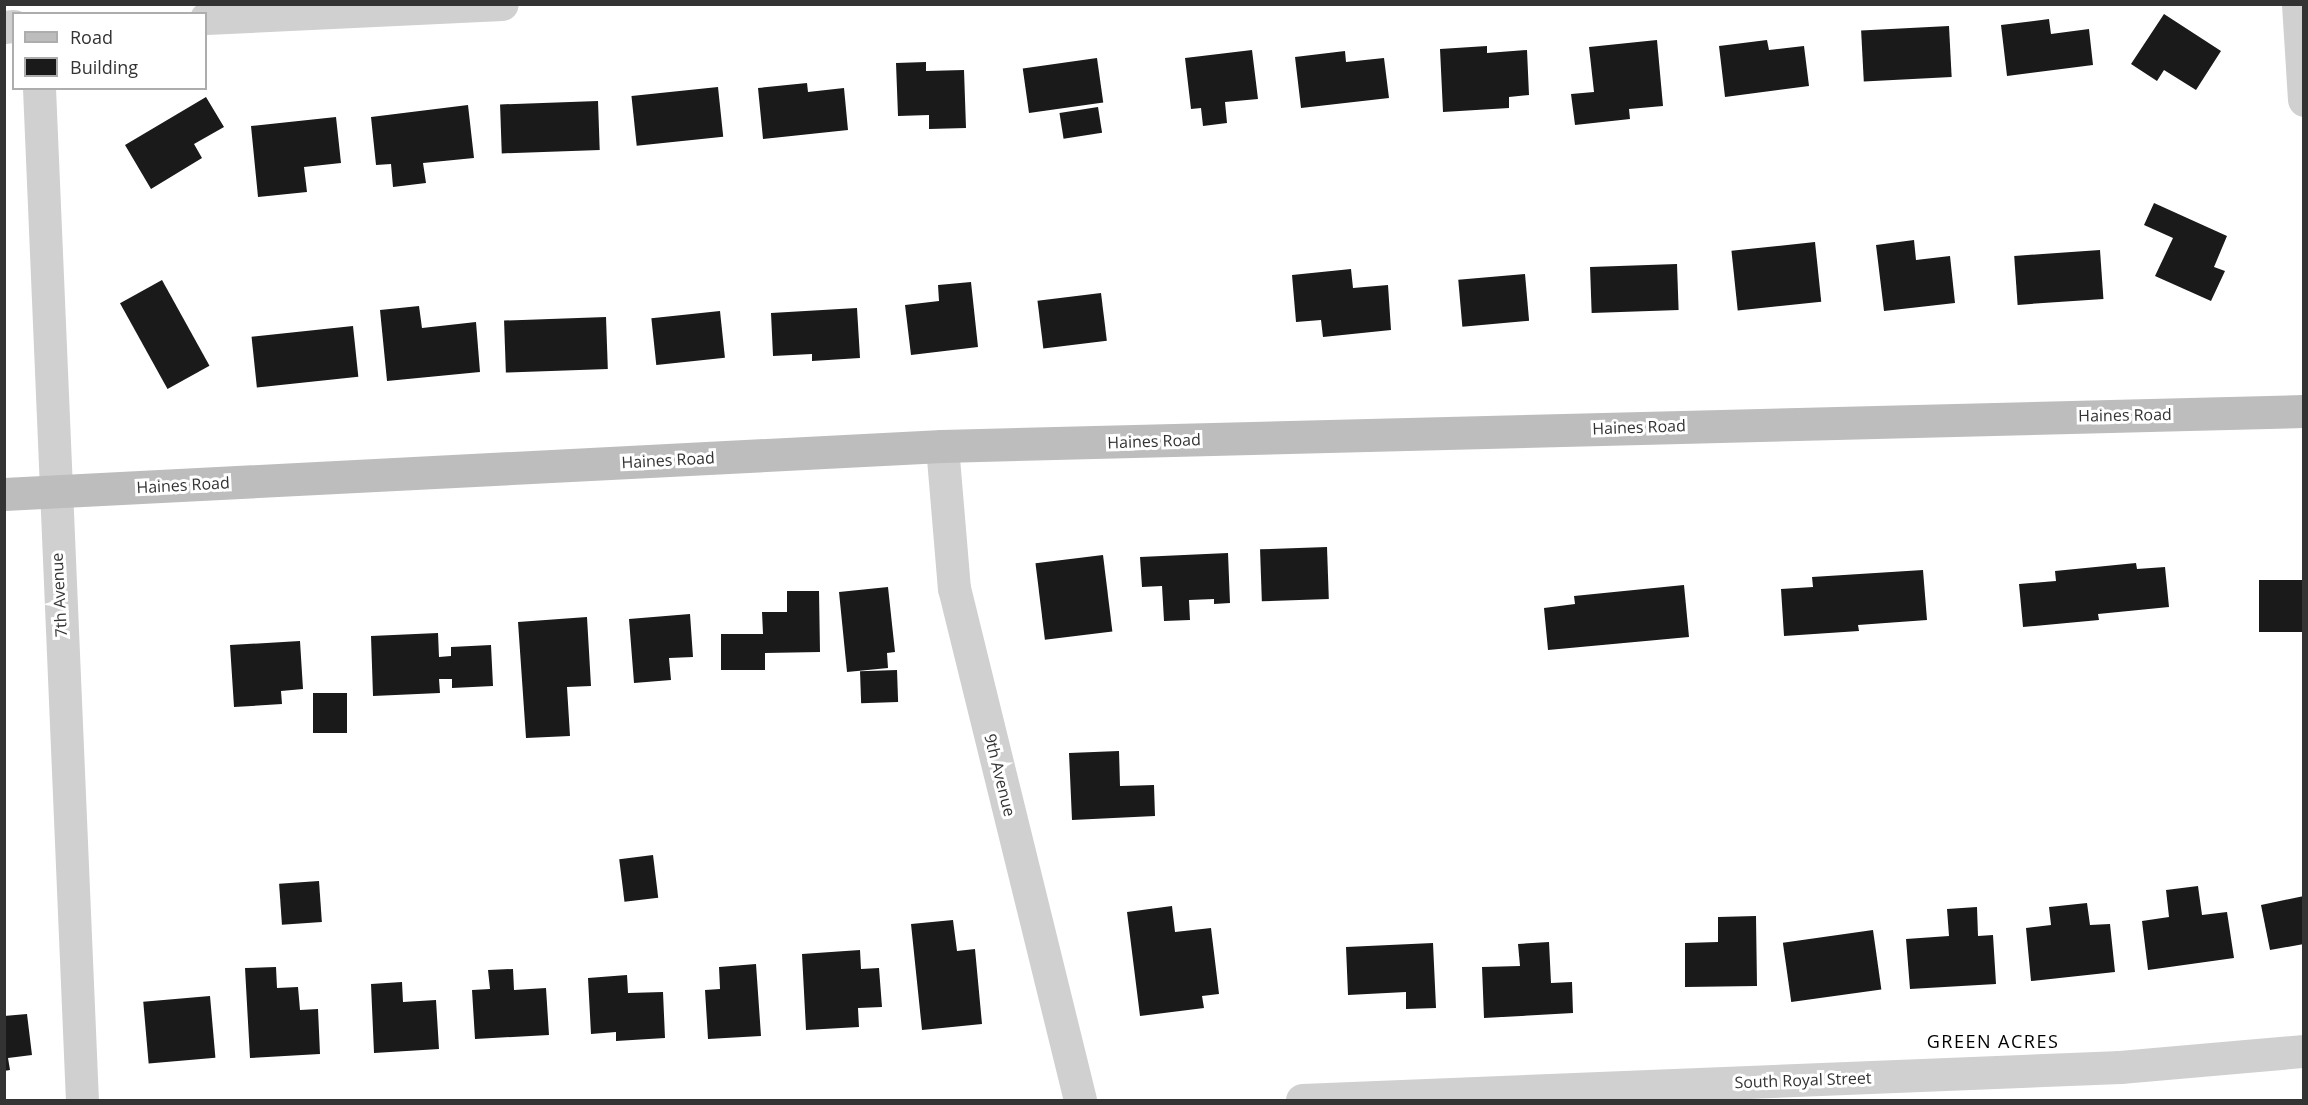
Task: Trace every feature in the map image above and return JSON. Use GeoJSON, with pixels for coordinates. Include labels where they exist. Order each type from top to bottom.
{"type":"FeatureCollection","features":[{"type":"Feature","properties":{"kind":"main road","name":"Haines Road"},"geometry":{"type":"LineString","coordinates":[[4,494],[942,446],[2304,411]]}},
{"type":"Feature","properties":{"kind":"street"},"geometry":{"type":"LineString","coordinates":[[207,18],[502,4]]}},
{"type":"Feature","properties":{"kind":"street"},"geometry":{"type":"LineString","coordinates":[[2298,4],[2304,100]]}},
{"type":"Feature","properties":{"kind":"street","name":"7th Avenue"},"geometry":{"type":"LineString","coordinates":[[39,90],[54,492],[82,1101]]}},
{"type":"Feature","properties":{"kind":"street","name":"9th Avenue"},"geometry":{"type":"LineString","coordinates":[[942,446],[954,588],[1080,1101]]}},
{"type":"Feature","properties":{"kind":"street","name":"South Royal Street"},"geometry":{"type":"LineString","coordinates":[[1302,1101],[2120,1067],[2304,1051]]}},
{"type":"Feature","properties":{"kind":"building"},"geometry":{"type":"Polygon","coordinates":[[[2164,14],[2221,51],[2196,90],[2164,70],[2157,81],[2131,64],[2164,14]]]}},
{"type":"Feature","properties":{"kind":"building"},"geometry":{"type":"Polygon","coordinates":[[[2049,19],[2051,34],[2089,29],[2093,65],[2007,76],[2001,25],[2049,19]]]}},
{"type":"Feature","properties":{"kind":"building"},"geometry":{"type":"Polygon","coordinates":[[[1949,26],[1952,77],[1864,82],[1861,31],[1949,26]]]}},
{"type":"Feature","properties":{"kind":"building"},"geometry":{"type":"Polygon","coordinates":[[[1657,40],[1663,106],[1629,109],[1630,119],[1575,125],[1571,94],[1594,92],[1589,47],[1657,40]]]}},
{"type":"Feature","properties":{"kind":"building"},"geometry":{"type":"Polygon","coordinates":[[[1767,40],[1769,50],[1804,46],[1809,86],[1725,97],[1719,46],[1767,40]]]}},
{"type":"Feature","properties":{"kind":"building"},"geometry":{"type":"Polygon","coordinates":[[[1487,46],[1487,53],[1527,50],[1529,95],[1509,97],[1509,108],[1443,112],[1440,49],[1487,46]]]}},
{"type":"Feature","properties":{"kind":"building"},"geometry":{"type":"Polygon","coordinates":[[[1252,50],[1258,99],[1225,102],[1227,123],[1203,126],[1201,108],[1191,109],[1185,58],[1252,50]]]}},
{"type":"Feature","properties":{"kind":"building"},"geometry":{"type":"Polygon","coordinates":[[[1345,51],[1346,62],[1384,58],[1389,98],[1301,108],[1295,57],[1345,51]]]}},
{"type":"Feature","properties":{"kind":"building"},"geometry":{"type":"Polygon","coordinates":[[[1097,58],[1103,103],[1029,113],[1023,68],[1097,58]]]}},
{"type":"Feature","properties":{"kind":"building"},"geometry":{"type":"Polygon","coordinates":[[[926,62],[926,71],[964,70],[966,128],[929,129],[929,115],[898,116],[896,63],[926,62]]]}},
{"type":"Feature","properties":{"kind":"building"},"geometry":{"type":"Polygon","coordinates":[[[807,83],[808,92],[844,88],[848,130],[763,139],[758,88],[807,83]]]}},
{"type":"Feature","properties":{"kind":"building"},"geometry":{"type":"Polygon","coordinates":[[[718,87],[723,137],[637,146],[631,96],[718,87]]]}},
{"type":"Feature","properties":{"kind":"building"},"geometry":{"type":"Polygon","coordinates":[[[206,97],[224,127],[194,144],[202,158],[151,189],[125,145],[206,97]]]}},
{"type":"Feature","properties":{"kind":"building"},"geometry":{"type":"Polygon","coordinates":[[[598,101],[600,150],[502,153],[500,104],[598,101]]]}},
{"type":"Feature","properties":{"kind":"building"},"geometry":{"type":"Polygon","coordinates":[[[468,105],[474,158],[423,163],[426,183],[393,187],[391,164],[376,165],[371,117],[468,105]]]}},
{"type":"Feature","properties":{"kind":"building"},"geometry":{"type":"Polygon","coordinates":[[[1098,107],[1102,133],[1064,139],[1059,113],[1098,107]]]}},
{"type":"Feature","properties":{"kind":"building"},"geometry":{"type":"Polygon","coordinates":[[[336,117],[341,163],[304,167],[307,192],[258,197],[251,126],[336,117]]]}},
{"type":"Feature","properties":{"kind":"building"},"geometry":{"type":"Polygon","coordinates":[[[2154,203],[2227,236],[2214,267],[2225,271],[2211,301],[2155,276],[2173,238],[2144,225],[2154,203]]]}},
{"type":"Feature","properties":{"kind":"building"},"geometry":{"type":"Polygon","coordinates":[[[1914,240],[1916,260],[1950,256],[1955,303],[1884,311],[1876,245],[1914,240]]]}},
{"type":"Feature","properties":{"kind":"building"},"geometry":{"type":"Polygon","coordinates":[[[1815,242],[1821,302],[1738,310],[1731,251],[1815,242]]]}},
{"type":"Feature","properties":{"kind":"building"},"geometry":{"type":"Polygon","coordinates":[[[2100,250],[2103,299],[2018,305],[2014,256],[2100,250]]]}},
{"type":"Feature","properties":{"kind":"building"},"geometry":{"type":"Polygon","coordinates":[[[1677,264],[1679,310],[1592,313],[1590,267],[1677,264]]]}},
{"type":"Feature","properties":{"kind":"building"},"geometry":{"type":"Polygon","coordinates":[[[1351,269],[1353,288],[1388,285],[1391,330],[1323,337],[1321,320],[1296,322],[1292,275],[1351,269]]]}},
{"type":"Feature","properties":{"kind":"building"},"geometry":{"type":"Polygon","coordinates":[[[1525,274],[1529,321],[1462,327],[1458,280],[1525,274]]]}},
{"type":"Feature","properties":{"kind":"building"},"geometry":{"type":"Polygon","coordinates":[[[162,280],[210,366],[168,389],[120,303],[162,280]]]}},
{"type":"Feature","properties":{"kind":"building"},"geometry":{"type":"Polygon","coordinates":[[[971,282],[978,347],[911,355],[905,305],[939,301],[938,285],[971,282]]]}},
{"type":"Feature","properties":{"kind":"building"},"geometry":{"type":"Polygon","coordinates":[[[1101,293],[1107,341],[1043,348],[1037,301],[1101,293]]]}},
{"type":"Feature","properties":{"kind":"building"},"geometry":{"type":"Polygon","coordinates":[[[419,306],[422,328],[476,322],[480,372],[387,381],[380,310],[419,306]]]}},
{"type":"Feature","properties":{"kind":"building"},"geometry":{"type":"Polygon","coordinates":[[[857,308],[860,358],[812,361],[812,354],[773,356],[771,313],[857,308]]]}},
{"type":"Feature","properties":{"kind":"building"},"geometry":{"type":"Polygon","coordinates":[[[720,311],[725,358],[656,365],[651,318],[720,311]]]}},
{"type":"Feature","properties":{"kind":"building"},"geometry":{"type":"Polygon","coordinates":[[[606,317],[608,369],[506,373],[504,321],[606,317]]]}},
{"type":"Feature","properties":{"kind":"building"},"geometry":{"type":"Polygon","coordinates":[[[353,326],[358,377],[257,387],[252,337],[353,326]]]}},
{"type":"Feature","properties":{"kind":"building"},"geometry":{"type":"Polygon","coordinates":[[[1327,547],[1329,599],[1262,601],[1260,549],[1327,547]]]}},
{"type":"Feature","properties":{"kind":"building"},"geometry":{"type":"Polygon","coordinates":[[[1228,553],[1230,603],[1214,604],[1214,599],[1189,600],[1190,620],[1164,621],[1162,586],[1142,587],[1140,557],[1228,553]]]}},
{"type":"Feature","properties":{"kind":"building"},"geometry":{"type":"Polygon","coordinates":[[[1103,555],[1112,631],[1045,640],[1036,563],[1103,555]]]}},
{"type":"Feature","properties":{"kind":"building"},"geometry":{"type":"Polygon","coordinates":[[[2136,563],[2137,569],[2165,567],[2169,607],[2098,614],[2099,620],[2023,627],[2019,584],[2056,581],[2055,571],[2136,563]]]}},
{"type":"Feature","properties":{"kind":"building"},"geometry":{"type":"Polygon","coordinates":[[[1923,570],[1927,620],[1858,625],[1859,631],[1784,636],[1781,589],[1813,587],[1812,577],[1923,570]]]}},
{"type":"Feature","properties":{"kind":"building"},"geometry":{"type":"Polygon","coordinates":[[[2259,580],[2304,580],[2304,632],[2259,632],[2259,580]]]}},
{"type":"Feature","properties":{"kind":"building"},"geometry":{"type":"Polygon","coordinates":[[[1684,585],[1689,637],[1548,650],[1544,608],[1575,604],[1574,596],[1684,585]]]}},
{"type":"Feature","properties":{"kind":"building"},"geometry":{"type":"Polygon","coordinates":[[[888,587],[895,652],[887,653],[888,668],[847,672],[839,592],[888,587]]]}},
{"type":"Feature","properties":{"kind":"building"},"geometry":{"type":"Polygon","coordinates":[[[787,591],[819,591],[820,652],[765,653],[765,670],[721,670],[721,634],[763,634],[762,612],[787,612],[787,591]]]}},
{"type":"Feature","properties":{"kind":"building"},"geometry":{"type":"Polygon","coordinates":[[[690,614],[693,657],[669,658],[671,680],[634,683],[629,619],[690,614]]]}},
{"type":"Feature","properties":{"kind":"building"},"geometry":{"type":"Polygon","coordinates":[[[587,617],[591,686],[567,687],[570,736],[526,738],[518,622],[587,617]]]}},
{"type":"Feature","properties":{"kind":"building"},"geometry":{"type":"Polygon","coordinates":[[[438,633],[439,657],[451,656],[451,647],[491,645],[493,686],[452,688],[452,679],[439,679],[440,693],[373,696],[371,636],[438,633]]]}},
{"type":"Feature","properties":{"kind":"building"},"geometry":{"type":"Polygon","coordinates":[[[300,641],[303,689],[281,691],[282,704],[234,707],[230,645],[300,641]]]}},
{"type":"Feature","properties":{"kind":"building"},"geometry":{"type":"Polygon","coordinates":[[[897,670],[898,702],[861,703],[860,671],[897,670]]]}},
{"type":"Feature","properties":{"kind":"building"},"geometry":{"type":"Polygon","coordinates":[[[313,693],[347,693],[347,733],[313,733],[313,693]]]}},
{"type":"Feature","properties":{"kind":"building"},"geometry":{"type":"Polygon","coordinates":[[[1119,751],[1120,786],[1154,785],[1155,816],[1072,820],[1069,753],[1119,751]]]}},
{"type":"Feature","properties":{"kind":"building"},"geometry":{"type":"Polygon","coordinates":[[[653,855],[658,898],[624,902],[619,859],[653,855]]]}},
{"type":"Feature","properties":{"kind":"building"},"geometry":{"type":"Polygon","coordinates":[[[319,881],[322,922],[282,925],[279,884],[319,881]]]}},
{"type":"Feature","properties":{"kind":"building"},"geometry":{"type":"Polygon","coordinates":[[[2198,886],[2202,915],[2227,912],[2234,958],[2148,970],[2142,921],[2169,917],[2166,890],[2198,886]]]}},
{"type":"Feature","properties":{"kind":"building"},"geometry":{"type":"Polygon","coordinates":[[[2304,896],[2304,944],[2270,950],[2261,905],[2304,896]]]}},
{"type":"Feature","properties":{"kind":"building"},"geometry":{"type":"Polygon","coordinates":[[[2087,903],[2090,925],[2110,924],[2115,972],[2031,981],[2026,928],[2051,925],[2049,907],[2087,903]]]}},
{"type":"Feature","properties":{"kind":"building"},"geometry":{"type":"Polygon","coordinates":[[[1172,906],[1175,932],[1211,928],[1219,994],[1202,996],[1204,1008],[1140,1016],[1127,912],[1172,906]]]}},
{"type":"Feature","properties":{"kind":"building"},"geometry":{"type":"Polygon","coordinates":[[[1977,907],[1978,936],[1993,935],[1996,984],[1910,989],[1906,939],[1949,936],[1947,909],[1977,907]]]}},
{"type":"Feature","properties":{"kind":"building"},"geometry":{"type":"Polygon","coordinates":[[[1756,916],[1757,986],[1685,987],[1685,943],[1718,942],[1718,917],[1756,916]]]}},
{"type":"Feature","properties":{"kind":"building"},"geometry":{"type":"Polygon","coordinates":[[[953,920],[957,951],[975,949],[982,1024],[922,1030],[911,924],[953,920]]]}},
{"type":"Feature","properties":{"kind":"building"},"geometry":{"type":"Polygon","coordinates":[[[1873,930],[1881,989],[1791,1002],[1783,943],[1873,930]]]}},
{"type":"Feature","properties":{"kind":"building"},"geometry":{"type":"Polygon","coordinates":[[[1549,942],[1551,983],[1572,982],[1573,1013],[1484,1018],[1482,967],[1520,966],[1518,944],[1549,942]]]}},
{"type":"Feature","properties":{"kind":"building"},"geometry":{"type":"Polygon","coordinates":[[[1433,943],[1436,1008],[1406,1009],[1406,992],[1348,995],[1346,947],[1433,943]]]}},
{"type":"Feature","properties":{"kind":"building"},"geometry":{"type":"Polygon","coordinates":[[[860,950],[861,969],[879,968],[882,1007],[858,1008],[859,1027],[806,1030],[802,954],[860,950]]]}},
{"type":"Feature","properties":{"kind":"building"},"geometry":{"type":"Polygon","coordinates":[[[756,964],[761,1036],[708,1039],[705,990],[720,989],[719,967],[756,964]]]}},
{"type":"Feature","properties":{"kind":"building"},"geometry":{"type":"Polygon","coordinates":[[[276,967],[277,988],[298,987],[300,1010],[318,1009],[320,1054],[250,1058],[245,968],[276,967]]]}},
{"type":"Feature","properties":{"kind":"building"},"geometry":{"type":"Polygon","coordinates":[[[513,969],[514,990],[546,988],[549,1035],[475,1039],[472,990],[490,989],[488,970],[513,969]]]}},
{"type":"Feature","properties":{"kind":"building"},"geometry":{"type":"Polygon","coordinates":[[[627,975],[628,993],[663,992],[665,1038],[616,1041],[616,1032],[591,1034],[588,978],[627,975]]]}},
{"type":"Feature","properties":{"kind":"building"},"geometry":{"type":"Polygon","coordinates":[[[402,982],[403,1002],[436,1000],[439,1049],[374,1053],[371,984],[402,982]]]}},
{"type":"Feature","properties":{"kind":"building"},"geometry":{"type":"Polygon","coordinates":[[[210,996],[215,1058],[149,1064],[143,1002],[210,996]]]}},
{"type":"Feature","properties":{"kind":"building"},"geometry":{"type":"Polygon","coordinates":[[[27,1014],[32,1055],[8,1058],[10,1070],[4,1071],[4,1016],[27,1014]]]}},
{"type":"Feature","properties":{"kind":"district","name":"GREEN ACRES"},"geometry":{"type":"Point","coordinates":[1993,1041]}}]}
